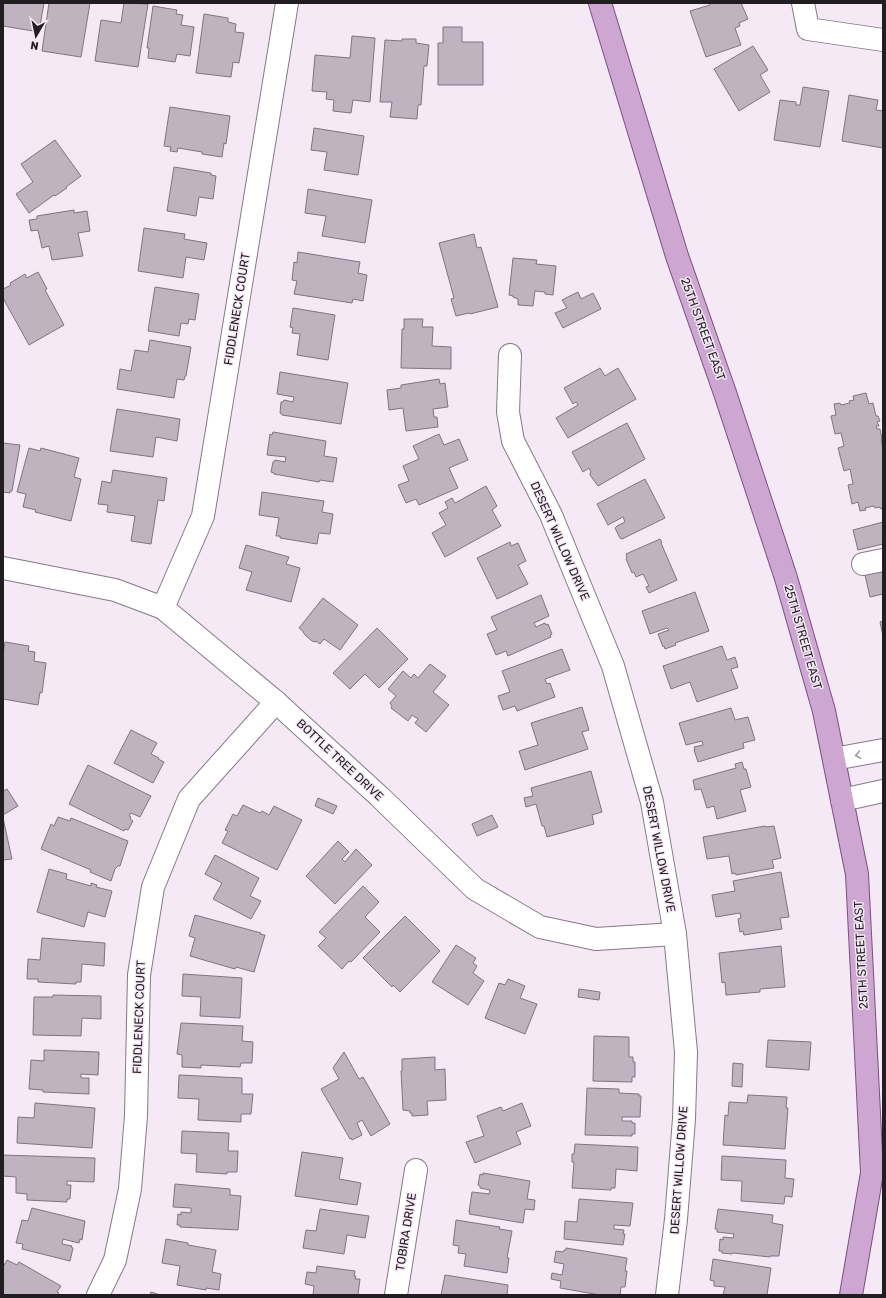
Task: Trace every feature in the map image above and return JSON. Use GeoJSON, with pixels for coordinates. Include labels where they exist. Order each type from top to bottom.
{"type":"FeatureCollection","features":[{"type":"Feature","properties":{"kind":"main road","name":"25TH STREET EAST"},"geometry":{"type":"LineString","coordinates":[[600,3],[677,256],[725,394],[786,578],[824,711],[857,874],[878,1173],[851,1295]]}},
{"type":"Feature","properties":{"kind":"street","name":"FIDDLENECK COURT"},"geometry":{"type":"LineString","coordinates":[[163,608],[204,516],[287,3]]}},
{"type":"Feature","properties":{"kind":"street"},"geometry":{"type":"LineString","coordinates":[[803,3],[808,29],[883,40]]}},
{"type":"Feature","properties":{"kind":"street","name":"DESERT WILLOW DRIVE"},"geometry":{"type":"LineString","coordinates":[[510,355],[508,412],[513,441],[552,515],[613,666],[652,802],[675,934],[686,1052],[684,1119],[677,1211],[667,1295]]}},
{"type":"Feature","properties":{"kind":"street","name":"BOTTLE TREE DRIVE"},"geometry":{"type":"LineString","coordinates":[[3,568],[115,590],[163,608],[276,702],[380,797],[475,889],[540,927],[596,939],[675,934]]}},
{"type":"Feature","properties":{"kind":"street","name":"FIDDLENECK COURT"},"geometry":{"type":"LineString","coordinates":[[98,1295],[115,1260],[130,1189],[136,1116],[139,975],[153,887],[189,799],[276,702]]}},
{"type":"Feature","properties":{"kind":"street"},"geometry":{"type":"LineString","coordinates":[[834,759],[883,750]]}},
{"type":"Feature","properties":{"kind":"street"},"geometry":{"type":"LineString","coordinates":[[842,800],[883,791]]}},
{"type":"Feature","properties":{"kind":"street","name":"TOBIRA DRIVE"},"geometry":{"type":"LineString","coordinates":[[396,1295],[416,1170]]}},
{"type":"Feature","properties":{"kind":"building"},"geometry":{"type":"Polygon","coordinates":[[[3,3],[44,3],[39,32],[3,26],[3,3]]]}},
{"type":"Feature","properties":{"kind":"building"},"geometry":{"type":"Polygon","coordinates":[[[49,3],[90,3],[81,57],[42,51],[49,3]]]}},
{"type":"Feature","properties":{"kind":"building"},"geometry":{"type":"Polygon","coordinates":[[[124,3],[148,4],[138,67],[95,61],[101,20],[121,23],[124,3]]]}},
{"type":"Feature","properties":{"kind":"building"},"geometry":{"type":"Polygon","coordinates":[[[710,3],[741,3],[748,19],[739,23],[740,26],[735,28],[741,45],[706,57],[690,11],[710,5],[710,3]]]}},
{"type":"Feature","properties":{"kind":"building"},"geometry":{"type":"Polygon","coordinates":[[[153,6],[177,10],[176,14],[183,15],[181,25],[194,27],[190,56],[177,54],[175,62],[148,58],[149,48],[147,48],[153,6]]]}},
{"type":"Feature","properties":{"kind":"building"},"geometry":{"type":"Polygon","coordinates":[[[204,14],[228,18],[228,22],[236,24],[235,32],[244,33],[239,63],[233,62],[231,77],[196,73],[204,14]]]}},
{"type":"Feature","properties":{"kind":"building"},"geometry":{"type":"Polygon","coordinates":[[[443,27],[462,27],[462,42],[483,42],[483,85],[438,85],[438,43],[443,43],[443,27]]]}},
{"type":"Feature","properties":{"kind":"building"},"geometry":{"type":"Polygon","coordinates":[[[352,36],[375,38],[370,102],[353,100],[351,113],[333,111],[334,100],[326,99],[327,92],[312,91],[315,55],[350,58],[352,36]]]}},
{"type":"Feature","properties":{"kind":"building"},"geometry":{"type":"Polygon","coordinates":[[[402,39],[416,39],[416,43],[429,45],[427,66],[424,66],[421,105],[418,105],[417,119],[390,117],[392,102],[380,102],[385,40],[402,41],[402,39]]]}},
{"type":"Feature","properties":{"kind":"building"},"geometry":{"type":"Polygon","coordinates":[[[753,46],[768,70],[760,75],[770,92],[739,111],[714,69],[753,46]]]}},
{"type":"Feature","properties":{"kind":"building"},"geometry":{"type":"Polygon","coordinates":[[[803,87],[829,91],[820,147],[774,140],[780,100],[796,102],[796,105],[800,105],[803,87]]]}},
{"type":"Feature","properties":{"kind":"building"},"geometry":{"type":"Polygon","coordinates":[[[849,95],[878,100],[876,110],[883,111],[883,148],[842,141],[849,95]]]}},
{"type":"Feature","properties":{"kind":"building"},"geometry":{"type":"Polygon","coordinates":[[[170,107],[230,116],[226,144],[224,143],[222,157],[178,148],[177,152],[170,151],[171,147],[164,146],[170,107]]]}},
{"type":"Feature","properties":{"kind":"building"},"geometry":{"type":"Polygon","coordinates":[[[314,128],[364,136],[358,175],[324,170],[327,152],[311,150],[314,128]]]}},
{"type":"Feature","properties":{"kind":"building"},"geometry":{"type":"Polygon","coordinates":[[[55,140],[81,176],[66,187],[67,188],[55,196],[54,195],[29,213],[16,194],[33,182],[21,164],[55,140]]]}},
{"type":"Feature","properties":{"kind":"building"},"geometry":{"type":"Polygon","coordinates":[[[174,167],[211,173],[211,175],[216,176],[213,199],[199,197],[196,216],[167,211],[174,167]]]}},
{"type":"Feature","properties":{"kind":"building"},"geometry":{"type":"Polygon","coordinates":[[[308,189],[372,200],[365,243],[322,236],[326,216],[305,213],[308,189]]]}},
{"type":"Feature","properties":{"kind":"building"},"geometry":{"type":"Polygon","coordinates":[[[74,210],[74,213],[87,211],[90,231],[78,233],[83,256],[52,260],[49,246],[42,248],[38,230],[31,231],[29,220],[37,219],[37,216],[74,210]]]}},
{"type":"Feature","properties":{"kind":"building"},"geometry":{"type":"Polygon","coordinates":[[[144,228],[185,234],[184,239],[207,243],[204,260],[186,257],[183,278],[138,271],[144,228]]]}},
{"type":"Feature","properties":{"kind":"building"},"geometry":{"type":"Polygon","coordinates":[[[474,234],[477,248],[481,247],[498,307],[456,316],[451,299],[454,298],[439,243],[474,234]]]}},
{"type":"Feature","properties":{"kind":"building"},"geometry":{"type":"Polygon","coordinates":[[[298,252],[360,262],[358,273],[367,275],[363,301],[353,299],[352,303],[294,294],[297,281],[292,280],[294,262],[297,263],[298,252]]]}},
{"type":"Feature","properties":{"kind":"building"},"geometry":{"type":"Polygon","coordinates":[[[513,258],[537,260],[536,264],[556,266],[553,295],[535,291],[533,306],[518,305],[518,299],[509,295],[513,258]]]}},
{"type":"Feature","properties":{"kind":"building"},"geometry":{"type":"Polygon","coordinates":[[[38,272],[47,289],[45,290],[64,325],[29,345],[3,298],[3,289],[11,285],[10,283],[25,274],[27,278],[38,272]]]}},
{"type":"Feature","properties":{"kind":"building"},"geometry":{"type":"Polygon","coordinates":[[[155,287],[199,294],[195,320],[189,319],[188,324],[181,323],[179,336],[148,331],[155,287]]]}},
{"type":"Feature","properties":{"kind":"building"},"geometry":{"type":"Polygon","coordinates":[[[578,292],[581,299],[593,293],[601,309],[563,328],[555,313],[567,308],[562,300],[578,292]]]}},
{"type":"Feature","properties":{"kind":"building"},"geometry":{"type":"Polygon","coordinates":[[[293,308],[335,315],[328,360],[297,355],[300,334],[292,333],[293,328],[290,327],[293,308]]]}},
{"type":"Feature","properties":{"kind":"building"},"geometry":{"type":"Polygon","coordinates":[[[404,319],[423,319],[422,327],[433,327],[432,346],[451,347],[451,369],[401,368],[402,329],[404,329],[404,319]]]}},
{"type":"Feature","properties":{"kind":"building"},"geometry":{"type":"Polygon","coordinates":[[[150,340],[191,347],[186,376],[184,380],[177,379],[174,398],[117,389],[120,369],[131,371],[135,350],[148,352],[150,340]]]}},
{"type":"Feature","properties":{"kind":"building"},"geometry":{"type":"Polygon","coordinates":[[[600,368],[605,376],[618,368],[636,399],[568,438],[556,418],[578,405],[576,402],[573,404],[564,388],[600,368]]]}},
{"type":"Feature","properties":{"kind":"building"},"geometry":{"type":"Polygon","coordinates":[[[280,372],[348,383],[341,424],[282,415],[280,413],[281,402],[284,400],[293,402],[294,397],[277,394],[280,372]]]}},
{"type":"Feature","properties":{"kind":"building"},"geometry":{"type":"Polygon","coordinates":[[[439,379],[440,384],[445,383],[448,407],[433,409],[434,417],[437,417],[438,427],[406,431],[403,408],[389,410],[387,390],[401,388],[401,385],[439,379]]]}},
{"type":"Feature","properties":{"kind":"building"},"geometry":{"type":"Polygon","coordinates":[[[866,393],[869,404],[873,403],[876,416],[878,416],[880,421],[877,422],[879,426],[876,426],[877,429],[880,429],[883,450],[883,509],[880,507],[875,508],[874,506],[860,511],[858,502],[852,504],[848,485],[853,484],[850,469],[844,471],[838,448],[844,446],[841,433],[835,434],[831,416],[836,415],[834,404],[840,403],[841,405],[850,403],[849,401],[854,400],[853,396],[866,393]]]}},
{"type":"Feature","properties":{"kind":"building"},"geometry":{"type":"Polygon","coordinates":[[[117,409],[180,419],[177,441],[156,437],[153,457],[110,451],[117,409]]]}},
{"type":"Feature","properties":{"kind":"building"},"geometry":{"type":"Polygon","coordinates":[[[627,423],[645,459],[598,486],[590,475],[591,472],[589,468],[583,472],[572,452],[627,423]]]}},
{"type":"Feature","properties":{"kind":"building"},"geometry":{"type":"Polygon","coordinates":[[[273,432],[326,441],[324,456],[337,458],[333,482],[320,480],[319,482],[274,474],[271,472],[273,462],[275,460],[285,462],[286,457],[267,455],[270,434],[272,435],[273,432]]]}},
{"type":"Feature","properties":{"kind":"building"},"geometry":{"type":"Polygon","coordinates":[[[439,434],[444,445],[459,439],[468,460],[449,468],[458,488],[419,505],[416,499],[406,503],[398,485],[409,481],[403,466],[419,459],[413,446],[439,434]]]}},
{"type":"Feature","properties":{"kind":"building"},"geometry":{"type":"Polygon","coordinates":[[[3,443],[20,445],[12,491],[10,491],[10,493],[3,492],[3,443]]]}},
{"type":"Feature","properties":{"kind":"building"},"geometry":{"type":"Polygon","coordinates":[[[29,448],[40,451],[41,448],[79,458],[74,477],[81,479],[71,521],[35,512],[36,510],[23,507],[26,494],[17,492],[29,448]]]}},
{"type":"Feature","properties":{"kind":"building"},"geometry":{"type":"Polygon","coordinates":[[[113,470],[167,478],[164,501],[158,500],[151,544],[131,541],[135,516],[107,512],[108,505],[98,504],[102,481],[111,483],[113,470]]]}},
{"type":"Feature","properties":{"kind":"building"},"geometry":{"type":"Polygon","coordinates":[[[645,479],[665,518],[622,539],[615,528],[625,522],[623,517],[608,525],[597,504],[645,479]]]}},
{"type":"Feature","properties":{"kind":"building"},"geometry":{"type":"Polygon","coordinates":[[[486,486],[497,506],[492,510],[501,526],[445,557],[432,533],[446,525],[439,513],[448,508],[445,502],[452,498],[455,503],[486,486]]]}},
{"type":"Feature","properties":{"kind":"building"},"geometry":{"type":"Polygon","coordinates":[[[262,492],[324,501],[322,512],[333,514],[330,534],[319,533],[317,544],[276,536],[279,518],[259,515],[262,492]]]}},
{"type":"Feature","properties":{"kind":"building"},"geometry":{"type":"Polygon","coordinates":[[[883,522],[883,544],[858,550],[853,530],[883,522]]]}},
{"type":"Feature","properties":{"kind":"building"},"geometry":{"type":"Polygon","coordinates":[[[660,539],[677,580],[649,593],[646,587],[649,586],[643,574],[636,577],[634,572],[632,573],[626,559],[626,554],[660,539]]]}},
{"type":"Feature","properties":{"kind":"building"},"geometry":{"type":"Polygon","coordinates":[[[510,542],[511,546],[518,543],[526,561],[518,565],[528,584],[497,599],[477,558],[510,542]]]}},
{"type":"Feature","properties":{"kind":"building"},"geometry":{"type":"Polygon","coordinates":[[[246,545],[289,557],[286,564],[300,568],[291,602],[246,590],[252,572],[239,568],[246,545]]]}},
{"type":"Feature","properties":{"kind":"building"},"geometry":{"type":"Polygon","coordinates":[[[883,571],[883,594],[870,597],[865,575],[883,571]]]}},
{"type":"Feature","properties":{"kind":"building"},"geometry":{"type":"Polygon","coordinates":[[[695,592],[709,631],[675,643],[676,645],[665,649],[658,634],[669,630],[667,628],[650,634],[642,611],[695,592]]]}},
{"type":"Feature","properties":{"kind":"building"},"geometry":{"type":"Polygon","coordinates":[[[541,595],[549,616],[534,623],[536,627],[545,623],[546,625],[548,624],[552,634],[550,635],[551,637],[508,656],[506,651],[496,655],[487,634],[497,630],[491,617],[541,595]]]}},
{"type":"Feature","properties":{"kind":"building"},"geometry":{"type":"Polygon","coordinates":[[[323,598],[358,625],[340,650],[324,639],[320,644],[316,641],[312,641],[299,628],[323,598]]]}},
{"type":"Feature","properties":{"kind":"building"},"geometry":{"type":"Polygon","coordinates":[[[883,621],[883,636],[880,622],[883,621]]]}},
{"type":"Feature","properties":{"kind":"building"},"geometry":{"type":"Polygon","coordinates":[[[377,628],[408,659],[379,688],[365,674],[350,689],[333,673],[377,628]]]}},
{"type":"Feature","properties":{"kind":"building"},"geometry":{"type":"Polygon","coordinates":[[[5,642],[29,646],[28,651],[35,652],[34,661],[46,663],[42,693],[40,692],[38,705],[3,699],[3,653],[5,642]]]}},
{"type":"Feature","properties":{"kind":"building"},"geometry":{"type":"Polygon","coordinates":[[[722,646],[727,660],[735,657],[738,667],[731,669],[738,688],[697,702],[690,682],[671,689],[663,666],[722,646]]]}},
{"type":"Feature","properties":{"kind":"building"},"geometry":{"type":"Polygon","coordinates":[[[562,649],[570,670],[545,679],[547,684],[550,683],[555,697],[517,711],[515,706],[503,710],[498,696],[510,692],[502,671],[562,649]]]}},
{"type":"Feature","properties":{"kind":"building"},"geometry":{"type":"Polygon","coordinates":[[[430,664],[446,676],[433,692],[449,705],[426,732],[415,723],[418,719],[412,715],[408,721],[391,708],[392,706],[390,703],[396,696],[388,689],[403,671],[411,678],[414,674],[418,678],[430,664]]]}},
{"type":"Feature","properties":{"kind":"building"},"geometry":{"type":"Polygon","coordinates":[[[582,707],[589,730],[582,732],[588,749],[525,770],[519,751],[538,745],[531,723],[582,707]]]}},
{"type":"Feature","properties":{"kind":"building"},"geometry":{"type":"Polygon","coordinates":[[[731,708],[735,720],[748,717],[755,740],[743,743],[744,748],[698,762],[694,747],[703,745],[702,741],[686,745],[679,723],[731,708]]]}},
{"type":"Feature","properties":{"kind":"building"},"geometry":{"type":"Polygon","coordinates":[[[131,730],[157,743],[151,754],[164,762],[153,783],[114,763],[131,730]]]}},
{"type":"Feature","properties":{"kind":"building"},"geometry":{"type":"Polygon","coordinates":[[[742,762],[744,769],[746,769],[751,787],[740,790],[746,811],[717,819],[714,806],[707,808],[701,789],[695,790],[693,780],[736,768],[735,764],[742,762]]]}},
{"type":"Feature","properties":{"kind":"building"},"geometry":{"type":"Polygon","coordinates":[[[88,765],[151,796],[140,817],[131,813],[129,816],[133,821],[128,830],[125,829],[124,831],[69,804],[88,765]]]}},
{"type":"Feature","properties":{"kind":"building"},"geometry":{"type":"Polygon","coordinates":[[[591,771],[602,812],[592,815],[594,824],[547,837],[544,826],[542,826],[536,804],[526,807],[524,798],[533,796],[531,788],[591,771]]]}},
{"type":"Feature","properties":{"kind":"building"},"geometry":{"type":"Polygon","coordinates":[[[7,789],[18,806],[3,815],[3,791],[7,789]]]}},
{"type":"Feature","properties":{"kind":"building"},"geometry":{"type":"Polygon","coordinates":[[[318,798],[337,806],[333,814],[315,806],[318,798]]]}},
{"type":"Feature","properties":{"kind":"building"},"geometry":{"type":"Polygon","coordinates":[[[243,805],[260,813],[262,811],[269,815],[274,806],[302,820],[277,870],[222,843],[228,831],[225,830],[233,814],[237,816],[243,805]]]}},
{"type":"Feature","properties":{"kind":"building"},"geometry":{"type":"Polygon","coordinates":[[[492,815],[498,827],[477,836],[472,824],[492,815]]]}},
{"type":"Feature","properties":{"kind":"building"},"geometry":{"type":"Polygon","coordinates":[[[58,817],[70,821],[71,818],[128,841],[120,866],[115,869],[111,881],[90,872],[91,870],[41,849],[51,824],[54,826],[58,817]]]}},
{"type":"Feature","properties":{"kind":"building"},"geometry":{"type":"Polygon","coordinates":[[[3,818],[12,859],[3,860],[3,818]]]}},
{"type":"Feature","properties":{"kind":"building"},"geometry":{"type":"Polygon","coordinates":[[[765,826],[774,826],[781,858],[772,860],[774,868],[736,875],[735,873],[732,874],[729,856],[707,859],[703,837],[765,826]]]}},
{"type":"Feature","properties":{"kind":"building"},"geometry":{"type":"Polygon","coordinates":[[[338,841],[349,852],[342,859],[345,862],[356,849],[372,865],[335,904],[306,876],[338,841]]]}},
{"type":"Feature","properties":{"kind":"building"},"geometry":{"type":"Polygon","coordinates":[[[215,855],[259,878],[250,896],[261,901],[251,919],[213,899],[222,883],[205,874],[215,855]]]}},
{"type":"Feature","properties":{"kind":"building"},"geometry":{"type":"Polygon","coordinates":[[[49,869],[67,874],[66,879],[91,886],[91,883],[97,885],[96,887],[112,891],[105,917],[88,912],[84,927],[37,912],[49,869]]]}},
{"type":"Feature","properties":{"kind":"building"},"geometry":{"type":"Polygon","coordinates":[[[781,872],[789,917],[780,918],[782,929],[744,935],[743,931],[740,932],[738,919],[741,918],[740,913],[716,917],[712,895],[735,891],[733,881],[781,872]]]}},
{"type":"Feature","properties":{"kind":"building"},"geometry":{"type":"Polygon","coordinates":[[[363,886],[379,902],[365,917],[380,932],[351,962],[349,961],[342,969],[318,946],[326,938],[319,932],[363,886]]]}},
{"type":"Feature","properties":{"kind":"building"},"geometry":{"type":"Polygon","coordinates":[[[195,915],[265,935],[254,972],[236,967],[235,969],[190,956],[195,938],[189,936],[195,915]]]}},
{"type":"Feature","properties":{"kind":"building"},"geometry":{"type":"Polygon","coordinates":[[[405,916],[440,951],[400,992],[393,985],[392,987],[363,958],[405,916]]]}},
{"type":"Feature","properties":{"kind":"building"},"geometry":{"type":"Polygon","coordinates":[[[42,938],[105,943],[104,966],[82,964],[81,982],[76,982],[76,984],[38,982],[38,979],[27,979],[28,959],[40,960],[42,938]]]}},
{"type":"Feature","properties":{"kind":"building"},"geometry":{"type":"Polygon","coordinates":[[[456,945],[476,958],[473,963],[477,966],[473,973],[484,981],[468,1005],[432,982],[456,945]]]}},
{"type":"Feature","properties":{"kind":"building"},"geometry":{"type":"Polygon","coordinates":[[[781,946],[785,987],[760,989],[760,992],[726,995],[725,982],[722,983],[719,953],[781,946]]]}},
{"type":"Feature","properties":{"kind":"building"},"geometry":{"type":"Polygon","coordinates":[[[183,974],[242,978],[240,1018],[200,1016],[201,997],[182,996],[183,974]]]}},
{"type":"Feature","properties":{"kind":"building"},"geometry":{"type":"Polygon","coordinates":[[[508,979],[525,986],[520,998],[537,1004],[525,1034],[485,1018],[499,983],[505,985],[508,979]]]}},
{"type":"Feature","properties":{"kind":"building"},"geometry":{"type":"Polygon","coordinates":[[[579,989],[600,992],[599,1000],[578,997],[579,989]]]}},
{"type":"Feature","properties":{"kind":"building"},"geometry":{"type":"Polygon","coordinates":[[[53,995],[101,996],[101,1019],[82,1018],[81,1036],[33,1035],[34,997],[53,997],[53,995]]]}},
{"type":"Feature","properties":{"kind":"building"},"geometry":{"type":"Polygon","coordinates":[[[181,1023],[243,1026],[242,1041],[253,1042],[252,1063],[241,1063],[240,1067],[201,1065],[201,1068],[182,1067],[182,1055],[177,1054],[181,1023]]]}},
{"type":"Feature","properties":{"kind":"building"},"geometry":{"type":"Polygon","coordinates":[[[594,1036],[629,1037],[629,1057],[633,1057],[633,1062],[635,1062],[635,1077],[632,1077],[632,1082],[593,1081],[594,1036]]]}},
{"type":"Feature","properties":{"kind":"building"},"geometry":{"type":"Polygon","coordinates":[[[768,1040],[811,1042],[809,1070],[766,1067],[768,1040]]]}},
{"type":"Feature","properties":{"kind":"building"},"geometry":{"type":"Polygon","coordinates":[[[44,1050],[99,1052],[98,1075],[81,1074],[81,1078],[89,1078],[89,1094],[43,1092],[43,1090],[29,1089],[31,1060],[44,1061],[44,1050]]]}},
{"type":"Feature","properties":{"kind":"building"},"geometry":{"type":"Polygon","coordinates":[[[344,1052],[359,1079],[363,1077],[390,1124],[371,1136],[362,1120],[357,1123],[362,1135],[352,1140],[321,1089],[339,1079],[333,1068],[344,1052]]]}},
{"type":"Feature","properties":{"kind":"building"},"geometry":{"type":"Polygon","coordinates":[[[435,1057],[435,1070],[445,1069],[446,1100],[427,1101],[428,1115],[412,1116],[410,1111],[403,1110],[401,1071],[402,1059],[435,1057]]]}},
{"type":"Feature","properties":{"kind":"building"},"geometry":{"type":"Polygon","coordinates":[[[733,1063],[743,1064],[742,1087],[732,1086],[733,1063]]]}},
{"type":"Feature","properties":{"kind":"building"},"geometry":{"type":"Polygon","coordinates":[[[179,1075],[242,1078],[242,1094],[253,1094],[251,1114],[241,1114],[241,1122],[198,1120],[199,1099],[178,1098],[179,1075]]]}},
{"type":"Feature","properties":{"kind":"building"},"geometry":{"type":"Polygon","coordinates":[[[587,1088],[619,1089],[619,1093],[639,1094],[639,1096],[641,1096],[640,1117],[622,1117],[622,1121],[632,1121],[632,1123],[635,1123],[635,1134],[632,1134],[632,1136],[585,1135],[587,1088]]]}},
{"type":"Feature","properties":{"kind":"building"},"geometry":{"type":"Polygon","coordinates":[[[748,1095],[787,1097],[786,1108],[788,1108],[785,1149],[723,1145],[725,1115],[728,1116],[729,1102],[747,1103],[748,1095]]]}},
{"type":"Feature","properties":{"kind":"building"},"geometry":{"type":"Polygon","coordinates":[[[35,1103],[95,1108],[92,1148],[17,1143],[18,1117],[34,1118],[35,1103]]]}},
{"type":"Feature","properties":{"kind":"building"},"geometry":{"type":"Polygon","coordinates":[[[522,1103],[531,1126],[516,1132],[521,1144],[475,1163],[466,1142],[484,1136],[477,1116],[501,1107],[503,1111],[522,1103]]]}},
{"type":"Feature","properties":{"kind":"building"},"geometry":{"type":"Polygon","coordinates":[[[182,1131],[229,1133],[228,1151],[238,1151],[237,1172],[227,1172],[227,1174],[196,1172],[197,1154],[181,1153],[182,1131]]]}},
{"type":"Feature","properties":{"kind":"building"},"geometry":{"type":"Polygon","coordinates":[[[575,1144],[638,1147],[637,1171],[616,1169],[615,1188],[611,1188],[611,1190],[572,1188],[574,1162],[572,1162],[572,1154],[574,1154],[575,1144]]]}},
{"type":"Feature","properties":{"kind":"building"},"geometry":{"type":"Polygon","coordinates":[[[302,1152],[343,1158],[339,1179],[361,1183],[357,1205],[295,1196],[302,1152]]]}},
{"type":"Feature","properties":{"kind":"building"},"geometry":{"type":"Polygon","coordinates":[[[3,1155],[95,1158],[94,1182],[67,1181],[67,1185],[71,1185],[70,1199],[67,1199],[67,1202],[27,1200],[27,1194],[16,1193],[16,1177],[3,1176],[3,1155]]]}},
{"type":"Feature","properties":{"kind":"building"},"geometry":{"type":"Polygon","coordinates":[[[722,1156],[786,1160],[785,1178],[794,1179],[792,1197],[785,1196],[784,1204],[741,1201],[742,1181],[721,1180],[722,1156]]]}},
{"type":"Feature","properties":{"kind":"building"},"geometry":{"type":"Polygon","coordinates":[[[483,1173],[530,1181],[527,1199],[535,1200],[534,1210],[525,1209],[523,1223],[469,1214],[472,1192],[489,1194],[490,1190],[480,1188],[478,1185],[480,1174],[483,1175],[483,1173]]]}},
{"type":"Feature","properties":{"kind":"building"},"geometry":{"type":"Polygon","coordinates":[[[175,1184],[230,1189],[230,1195],[241,1196],[238,1230],[180,1227],[180,1225],[177,1225],[178,1214],[181,1215],[181,1212],[191,1213],[191,1208],[173,1207],[175,1184]]]}},
{"type":"Feature","properties":{"kind":"building"},"geometry":{"type":"Polygon","coordinates":[[[579,1199],[633,1203],[630,1226],[614,1225],[614,1229],[624,1230],[623,1234],[625,1234],[623,1245],[564,1239],[565,1221],[577,1222],[579,1199]]]}},
{"type":"Feature","properties":{"kind":"building"},"geometry":{"type":"Polygon","coordinates":[[[32,1208],[85,1221],[82,1240],[80,1239],[79,1243],[63,1239],[62,1244],[72,1246],[71,1247],[73,1248],[70,1261],[22,1249],[23,1244],[16,1243],[22,1220],[28,1221],[32,1208]]]}},
{"type":"Feature","properties":{"kind":"building"},"geometry":{"type":"Polygon","coordinates":[[[320,1209],[369,1216],[365,1238],[347,1235],[344,1254],[303,1248],[306,1230],[316,1231],[320,1209]]]}},
{"type":"Feature","properties":{"kind":"building"},"geometry":{"type":"Polygon","coordinates":[[[718,1209],[773,1215],[772,1223],[783,1225],[779,1256],[770,1257],[732,1254],[722,1253],[722,1251],[719,1251],[720,1239],[723,1240],[723,1237],[733,1238],[734,1234],[717,1232],[717,1229],[715,1229],[718,1209]]]}},
{"type":"Feature","properties":{"kind":"building"},"geometry":{"type":"Polygon","coordinates":[[[456,1220],[500,1227],[499,1229],[512,1231],[507,1258],[509,1258],[507,1273],[464,1266],[466,1254],[458,1253],[459,1246],[453,1245],[456,1220]]]}},
{"type":"Feature","properties":{"kind":"building"},"geometry":{"type":"Polygon","coordinates":[[[166,1239],[216,1250],[212,1272],[221,1274],[219,1290],[206,1288],[206,1290],[177,1285],[180,1266],[162,1263],[166,1239]]]}},
{"type":"Feature","properties":{"kind":"building"},"geometry":{"type":"Polygon","coordinates":[[[566,1248],[627,1258],[625,1287],[621,1287],[620,1295],[600,1295],[560,1288],[561,1281],[551,1279],[552,1273],[562,1275],[564,1264],[554,1262],[556,1251],[563,1252],[566,1248]]]}},
{"type":"Feature","properties":{"kind":"building"},"geometry":{"type":"Polygon","coordinates":[[[713,1259],[771,1268],[767,1295],[723,1295],[725,1287],[714,1286],[714,1281],[710,1280],[713,1259]]]}},
{"type":"Feature","properties":{"kind":"building"},"geometry":{"type":"Polygon","coordinates":[[[7,1260],[17,1265],[19,1262],[61,1286],[57,1292],[59,1293],[58,1295],[3,1295],[3,1267],[7,1260]]]}},
{"type":"Feature","properties":{"kind":"building"},"geometry":{"type":"Polygon","coordinates":[[[317,1266],[355,1271],[355,1279],[360,1279],[358,1295],[313,1295],[314,1286],[305,1284],[307,1272],[316,1273],[317,1266]]]}},
{"type":"Feature","properties":{"kind":"building"},"geometry":{"type":"Polygon","coordinates":[[[445,1275],[508,1285],[507,1295],[441,1295],[445,1275]]]}},
{"type":"Feature","properties":{"kind":"building"},"geometry":{"type":"Polygon","coordinates":[[[151,1292],[160,1295],[150,1295],[151,1292]]]}}]}
